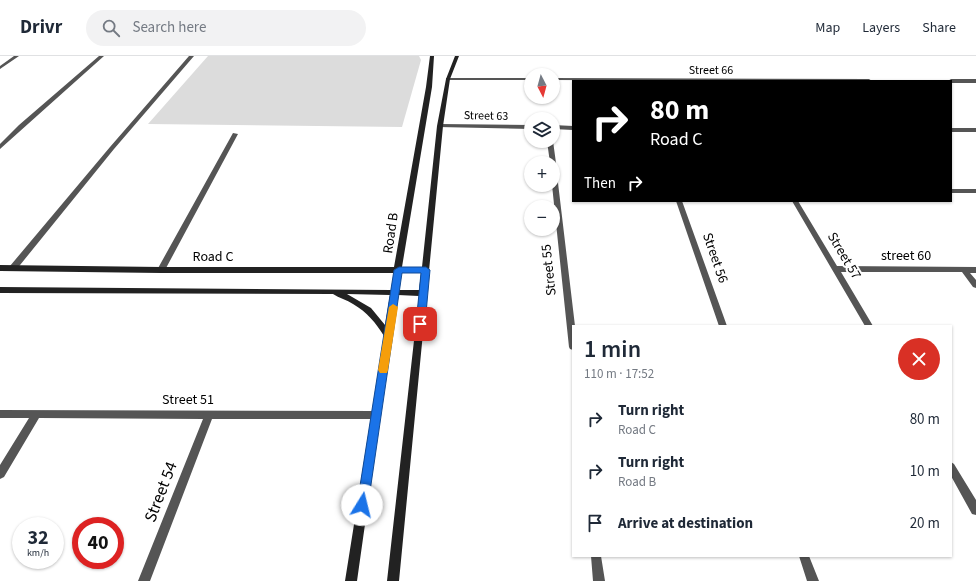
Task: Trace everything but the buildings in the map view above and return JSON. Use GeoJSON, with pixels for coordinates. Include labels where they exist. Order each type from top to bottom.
{"type":"FeatureCollection","features":[{"type":"Feature","properties":{"kind":"street"},"geometry":{"type":"LineString","coordinates":[[0,68],[17,56]]}},
{"type":"Feature","properties":{"kind":"street"},"geometry":{"type":"LineString","coordinates":[[0,147],[27,121],[102,56]]}},
{"type":"Feature","properties":{"kind":"street"},"geometry":{"type":"LineString","coordinates":[[12,268],[112,148],[192,56]]}},
{"type":"Feature","properties":{"kind":"street","name":"Road B"},"geometry":{"type":"LineString","coordinates":[[351,581],[399,270],[404,228],[429,87],[432,56]]}},
{"type":"Feature","properties":{"kind":"street"},"geometry":{"type":"LineString","coordinates":[[393,581],[440,126],[448,79],[457,56]]}},
{"type":"Feature","properties":{"kind":"street"},"geometry":{"type":"LineString","coordinates":[[448,79],[524,79]]}},
{"type":"Feature","properties":{"kind":"street","name":"Street 66"},"geometry":{"type":"LineString","coordinates":[[560,79],[694,80]]}},
{"type":"Feature","properties":{"kind":"street"},"geometry":{"type":"LineString","coordinates":[[952,81],[976,82]]}},
{"type":"Feature","properties":{"kind":"street","name":"Street 63"},"geometry":{"type":"LineString","coordinates":[[440,126],[524,127]]}},
{"type":"Feature","properties":{"kind":"street"},"geometry":{"type":"LineString","coordinates":[[560,127],[572,128]]}},
{"type":"Feature","properties":{"kind":"street"},"geometry":{"type":"LineString","coordinates":[[952,130],[976,130]]}},
{"type":"Feature","properties":{"kind":"street"},"geometry":{"type":"LineString","coordinates":[[161,270],[235,134]]}},
{"type":"Feature","properties":{"kind":"street"},"geometry":{"type":"LineString","coordinates":[[952,191],[976,191]]}},
{"type":"Feature","properties":{"kind":"street","name":"Street 55"},"geometry":{"type":"LineString","coordinates":[[556,192],[572,338]]}},
{"type":"Feature","properties":{"kind":"street","name":"Street 56"},"geometry":{"type":"LineString","coordinates":[[679,202],[723,325]]}},
{"type":"Feature","properties":{"kind":"street","name":"Street 57"},"geometry":{"type":"LineString","coordinates":[[796,202],[868,325]]}},
{"type":"Feature","properties":{"kind":"street","name":"Road C"},"geometry":{"type":"LineString","coordinates":[[0,268],[161,270],[426,270]]}},
{"type":"Feature","properties":{"kind":"street","name":"street 60"},"geometry":{"type":"LineString","coordinates":[[836,269],[976,270]]}},
{"type":"Feature","properties":{"kind":"street"},"geometry":{"type":"LineString","coordinates":[[964,270],[976,285]]}},
{"type":"Feature","properties":{"kind":"street"},"geometry":{"type":"LineString","coordinates":[[0,290],[332,291],[423,293]]}},
{"type":"Feature","properties":{"kind":"street"},"geometry":{"type":"LineString","coordinates":[[332,291],[367,308],[379,321],[388,338]]}},
{"type":"Feature","properties":{"kind":"street","name":"Street 51"},"geometry":{"type":"LineString","coordinates":[[0,414],[376,415]]}},
{"type":"Feature","properties":{"kind":"street"},"geometry":{"type":"LineString","coordinates":[[0,474],[36,414]]}},
{"type":"Feature","properties":{"kind":"street","name":"Street 54"},"geometry":{"type":"LineString","coordinates":[[144,581],[208,414]]}},
{"type":"Feature","properties":{"kind":"street"},"geometry":{"type":"LineString","coordinates":[[952,469],[976,510]]}},
{"type":"Feature","properties":{"kind":"street"},"geometry":{"type":"LineString","coordinates":[[596,557],[599,581]]}},
{"type":"Feature","properties":{"kind":"street"},"geometry":{"type":"LineString","coordinates":[[804,557],[813,581]]}},
{"type":"Feature","properties":{"kind":"shaded area"},"geometry":{"type":"Polygon","coordinates":[[[208,56],[419,56],[421,60],[402,127],[148,124],[208,56]]]}},
{"type":"Feature","properties":{"kind":"slow traffic"},"geometry":{"type":"LineString","coordinates":[[383,370],[393,307]]}},
{"type":"Feature","properties":{"kind":"route"},"geometry":{"type":"LineString","coordinates":[[362,505],[399,270],[426,270],[420,324]]}}]}
